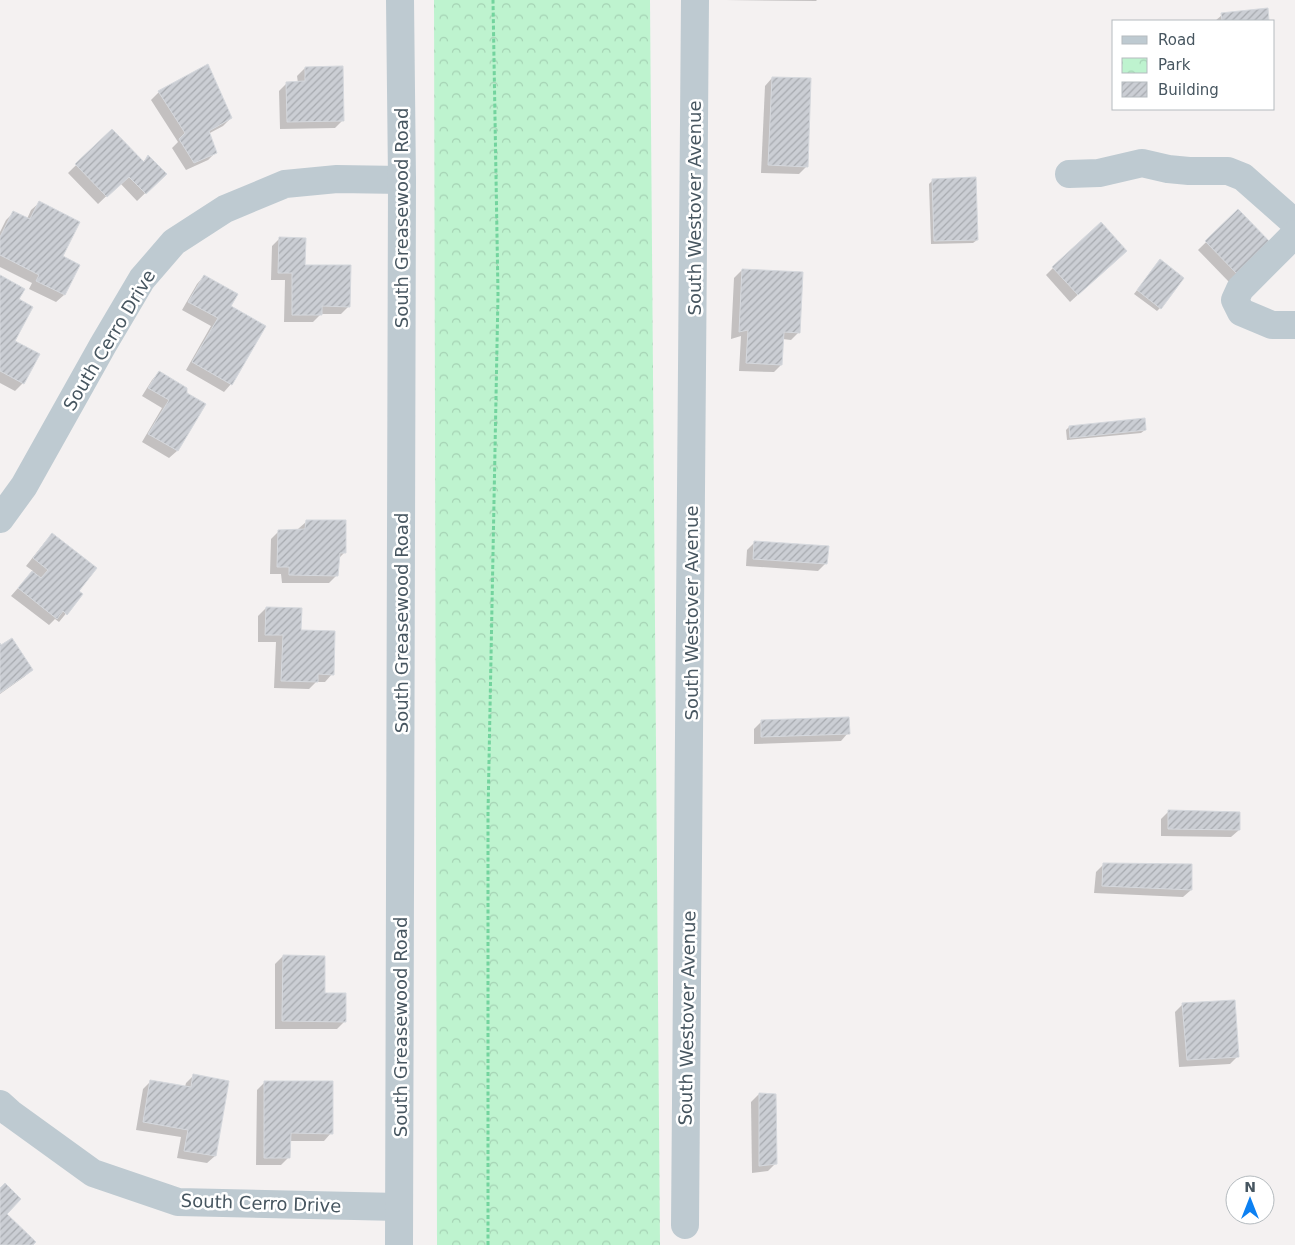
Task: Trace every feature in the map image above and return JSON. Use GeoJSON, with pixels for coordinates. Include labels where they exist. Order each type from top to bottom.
{"type":"FeatureCollection","features":[{"type":"Feature","properties":{"kind":"street","name":"South Greasewood Road"},"geometry":{"type":"LineString","coordinates":[[399,1245],[402,180],[400,0]]}},
{"type":"Feature","properties":{"kind":"street","name":"South Westover Avenue"},"geometry":{"type":"LineString","coordinates":[[685,1225],[695,0]]}},
{"type":"Feature","properties":{"kind":"street"},"geometry":{"type":"LineString","coordinates":[[1069,174],[1099,172],[1142,163],[1188,171],[1228,171],[1243,177],[1295,223]]}},
{"type":"Feature","properties":{"kind":"street","name":"South Cerro Drive"},"geometry":{"type":"LineString","coordinates":[[0,519],[24,486],[142,279],[174,242],[225,209],[285,184],[337,179],[402,180]]}},
{"type":"Feature","properties":{"kind":"street"},"geometry":{"type":"LineString","coordinates":[[1295,234],[1240,289],[1235,300],[1242,312],[1272,325],[1295,325]]}},
{"type":"Feature","properties":{"kind":"street","name":"South Cerro Drive"},"geometry":{"type":"LineString","coordinates":[[0,1104],[93,1173],[178,1202],[399,1207]]}},
{"type":"Feature","properties":{"kind":"path"},"geometry":{"type":"LineString","coordinates":[[488,1245],[488,813],[498,294],[493,0]]}},
{"type":"Feature","properties":{"kind":"green space"},"geometry":{"type":"Polygon","coordinates":[[[434,0],[650,0],[660,1245],[437,1245],[434,0]]]}},
{"type":"Feature","properties":{"kind":"building"},"geometry":{"type":"Polygon","coordinates":[[[1268,8],[1269,20],[1222,20],[1221,13],[1268,8]]]}},
{"type":"Feature","properties":{"kind":"building"},"geometry":{"type":"Polygon","coordinates":[[[208,64],[232,118],[209,131],[217,153],[194,163],[179,139],[185,133],[158,91],[208,64]]]}},
{"type":"Feature","properties":{"kind":"building"},"geometry":{"type":"Polygon","coordinates":[[[343,66],[344,121],[287,122],[286,82],[305,81],[305,67],[343,66]]]}},
{"type":"Feature","properties":{"kind":"building"},"geometry":{"type":"Polygon","coordinates":[[[772,77],[811,78],[808,167],[768,165],[772,77]]]}},
{"type":"Feature","properties":{"kind":"building"},"geometry":{"type":"Polygon","coordinates":[[[112,129],[144,162],[148,155],[167,174],[146,194],[129,177],[107,197],[75,164],[112,129]]]}},
{"type":"Feature","properties":{"kind":"building"},"geometry":{"type":"Polygon","coordinates":[[[976,177],[978,240],[934,241],[932,179],[976,177]]]}},
{"type":"Feature","properties":{"kind":"building"},"geometry":{"type":"Polygon","coordinates":[[[39,201],[80,222],[63,256],[80,265],[65,295],[36,281],[39,275],[0,255],[0,237],[13,211],[30,219],[39,201]]]}},
{"type":"Feature","properties":{"kind":"building"},"geometry":{"type":"Polygon","coordinates":[[[1238,209],[1272,244],[1239,276],[1205,241],[1238,209]]]}},
{"type":"Feature","properties":{"kind":"building"},"geometry":{"type":"Polygon","coordinates":[[[1101,222],[1127,251],[1078,295],[1052,267],[1101,222]]]}},
{"type":"Feature","properties":{"kind":"building"},"geometry":{"type":"Polygon","coordinates":[[[279,237],[306,238],[305,265],[351,265],[350,307],[322,306],[322,315],[292,315],[292,273],[278,273],[279,237]]]}},
{"type":"Feature","properties":{"kind":"building"},"geometry":{"type":"Polygon","coordinates":[[[1160,259],[1184,278],[1161,309],[1137,290],[1160,259]]]}},
{"type":"Feature","properties":{"kind":"building"},"geometry":{"type":"Polygon","coordinates":[[[742,269],[803,272],[800,333],[784,332],[782,365],[746,363],[748,330],[739,332],[742,269]]]}},
{"type":"Feature","properties":{"kind":"building"},"geometry":{"type":"Polygon","coordinates":[[[0,275],[25,289],[19,299],[33,307],[15,341],[40,354],[24,384],[0,371],[0,275]]]}},
{"type":"Feature","properties":{"kind":"building"},"geometry":{"type":"Polygon","coordinates":[[[204,275],[238,294],[231,306],[266,326],[232,385],[192,362],[218,318],[188,302],[204,275]]]}},
{"type":"Feature","properties":{"kind":"building"},"geometry":{"type":"Polygon","coordinates":[[[159,371],[187,388],[187,393],[206,404],[178,451],[148,434],[169,400],[148,388],[159,371]]]}},
{"type":"Feature","properties":{"kind":"building"},"geometry":{"type":"Polygon","coordinates":[[[1145,418],[1146,430],[1070,438],[1069,426],[1145,418]]]}},
{"type":"Feature","properties":{"kind":"building"},"geometry":{"type":"Polygon","coordinates":[[[306,520],[346,520],[346,553],[340,553],[338,576],[289,575],[289,567],[277,567],[278,530],[305,529],[306,520]]]}},
{"type":"Feature","properties":{"kind":"building"},"geometry":{"type":"Polygon","coordinates":[[[52,533],[97,568],[79,591],[83,594],[67,615],[63,611],[57,619],[18,588],[32,571],[41,578],[48,570],[33,558],[52,533]]]}},
{"type":"Feature","properties":{"kind":"building"},"geometry":{"type":"Polygon","coordinates":[[[754,541],[829,546],[827,564],[753,559],[754,541]]]}},
{"type":"Feature","properties":{"kind":"building"},"geometry":{"type":"Polygon","coordinates":[[[266,607],[302,608],[301,630],[335,631],[334,675],[318,674],[318,682],[281,681],[283,635],[265,635],[266,607]]]}},
{"type":"Feature","properties":{"kind":"building"},"geometry":{"type":"Polygon","coordinates":[[[12,638],[33,670],[0,693],[0,643],[1,645],[12,638]]]}},
{"type":"Feature","properties":{"kind":"building"},"geometry":{"type":"Polygon","coordinates":[[[849,717],[850,734],[761,737],[761,720],[849,717]]]}},
{"type":"Feature","properties":{"kind":"building"},"geometry":{"type":"Polygon","coordinates":[[[1168,810],[1240,812],[1240,830],[1168,829],[1168,810]]]}},
{"type":"Feature","properties":{"kind":"building"},"geometry":{"type":"Polygon","coordinates":[[[1103,863],[1192,864],[1192,890],[1102,886],[1103,863]]]}},
{"type":"Feature","properties":{"kind":"building"},"geometry":{"type":"Polygon","coordinates":[[[283,955],[325,956],[325,993],[346,993],[346,1022],[282,1021],[283,955]]]}},
{"type":"Feature","properties":{"kind":"building"},"geometry":{"type":"Polygon","coordinates":[[[1235,1000],[1239,1057],[1187,1060],[1182,1003],[1235,1000]]]}},
{"type":"Feature","properties":{"kind":"building"},"geometry":{"type":"Polygon","coordinates":[[[193,1074],[229,1081],[216,1156],[184,1151],[188,1130],[143,1122],[150,1080],[191,1087],[193,1074]]]}},
{"type":"Feature","properties":{"kind":"building"},"geometry":{"type":"Polygon","coordinates":[[[264,1081],[333,1081],[333,1134],[291,1133],[290,1158],[264,1158],[264,1081]]]}},
{"type":"Feature","properties":{"kind":"building"},"geometry":{"type":"Polygon","coordinates":[[[759,1093],[776,1094],[777,1164],[759,1166],[759,1093]]]}},
{"type":"Feature","properties":{"kind":"building"},"geometry":{"type":"Polygon","coordinates":[[[5,1183],[21,1199],[7,1214],[36,1242],[33,1245],[0,1245],[0,1188],[5,1183]]]}}]}
